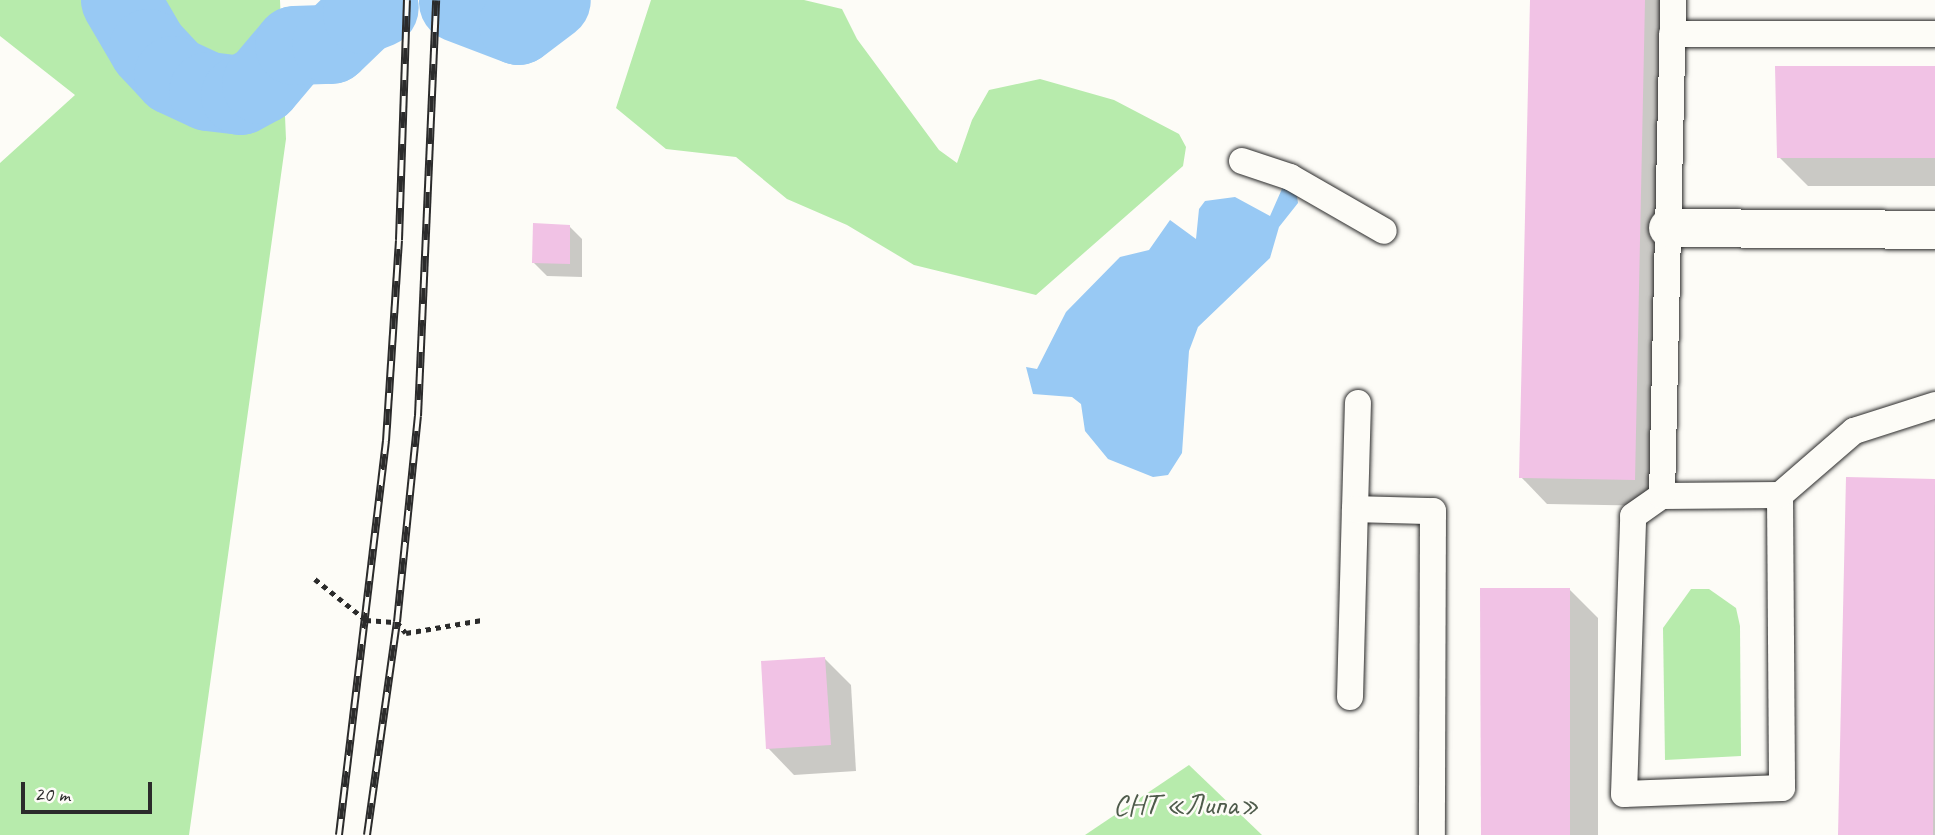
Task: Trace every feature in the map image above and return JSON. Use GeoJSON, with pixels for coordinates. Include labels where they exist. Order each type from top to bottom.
{"type":"FeatureCollection","features":[{"type":"Feature","properties":{"kind":"street"},"geometry":{"type":"LineString","coordinates":[[1668,228],[1935,230]]}},
{"type":"Feature","properties":{"kind":"lane"},"geometry":{"type":"LineString","coordinates":[[1662,496],[1673,0]]}},
{"type":"Feature","properties":{"kind":"lane"},"geometry":{"type":"LineString","coordinates":[[1672,34],[1935,34]]}},
{"type":"Feature","properties":{"kind":"lane"},"geometry":{"type":"LineString","coordinates":[[1242,161],[1290,177],[1384,231]]}},
{"type":"Feature","properties":{"kind":"lane"},"geometry":{"type":"LineString","coordinates":[[1350,697],[1358,403]]}},
{"type":"Feature","properties":{"kind":"lane"},"geometry":{"type":"LineString","coordinates":[[1780,495],[1782,788],[1624,794],[1633,516],[1662,496],[1780,495],[1854,431],[1935,405]]}},
{"type":"Feature","properties":{"kind":"lane"},"geometry":{"type":"LineString","coordinates":[[1355,509],[1433,511],[1432,835]]}},
{"type":"Feature","properties":{"kind":"path"},"geometry":{"type":"LineString","coordinates":[[315,579],[366,620],[397,622],[406,633],[482,620]]}},
{"type":"Feature","properties":{"kind":"green space"},"geometry":{"type":"Polygon","coordinates":[[[0,0],[280,0],[286,139],[189,835],[0,835],[0,163],[75,95],[0,36],[0,0]]]}},
{"type":"Feature","properties":{"kind":"green space"},"geometry":{"type":"Polygon","coordinates":[[[651,0],[804,0],[842,9],[857,39],[939,150],[957,163],[972,120],[989,90],[1040,79],[1114,100],[1179,134],[1186,147],[1183,166],[1036,295],[914,265],[847,225],[787,199],[736,157],[666,149],[616,108],[651,0]]]}},
{"type":"Feature","properties":{"kind":"green space"},"geometry":{"type":"Polygon","coordinates":[[[1691,589],[1709,589],[1736,608],[1740,626],[1741,756],[1665,760],[1663,628],[1691,589]]]}},
{"type":"Feature","properties":{"kind":"green space","name":"СНТ «Липа»"},"geometry":{"type":"Polygon","coordinates":[[[1189,765],[1262,835],[1085,835],[1189,765]]]}},
{"type":"Feature","properties":{"kind":"water"},"geometry":{"type":"Polygon","coordinates":[[[1285,182],[1296,189],[1298,203],[1279,227],[1270,258],[1198,327],[1189,351],[1182,453],[1168,475],[1153,477],[1108,459],[1085,431],[1081,404],[1072,397],[1033,394],[1026,367],[1037,369],[1066,312],[1120,257],[1149,250],[1170,220],[1196,239],[1199,209],[1205,201],[1235,197],[1270,216],[1285,182]]]}},
{"type":"Feature","properties":{"kind":"building"},"geometry":{"type":"Polygon","coordinates":[[[1530,0],[1645,0],[1635,480],[1519,478],[1530,0]]]}},
{"type":"Feature","properties":{"kind":"building"},"geometry":{"type":"Polygon","coordinates":[[[1775,66],[1935,66],[1935,158],[1777,158],[1775,66]]]}},
{"type":"Feature","properties":{"kind":"building"},"geometry":{"type":"Polygon","coordinates":[[[533,223],[570,225],[570,264],[532,263],[533,223]]]}},
{"type":"Feature","properties":{"kind":"building"},"geometry":{"type":"Polygon","coordinates":[[[1846,477],[1935,479],[1933,835],[1838,835],[1846,477]]]}},
{"type":"Feature","properties":{"kind":"building"},"geometry":{"type":"Polygon","coordinates":[[[1480,588],[1570,588],[1570,835],[1481,835],[1480,588]]]}},
{"type":"Feature","properties":{"kind":"building"},"geometry":{"type":"Polygon","coordinates":[[[825,657],[831,745],[766,749],[761,661],[825,657]]]}},
{"type":"Feature","properties":{"kind":"waterway"},"geometry":{"type":"LineString","coordinates":[[120,0],[148,48],[173,75],[208,91],[240,95],[261,84],[294,45],[331,44],[362,14],[379,7]]}},
{"type":"Feature","properties":{"kind":"waterway"},"geometry":{"type":"LineString","coordinates":[[458,2],[518,25],[551,0]]}},
{"type":"Feature","properties":{"kind":"railway"},"geometry":{"type":"LineString","coordinates":[[339,835],[386,441],[399,240],[407,0]]}},
{"type":"Feature","properties":{"kind":"railway"},"geometry":{"type":"LineString","coordinates":[[367,835],[397,622],[418,416],[436,0]]}}]}
